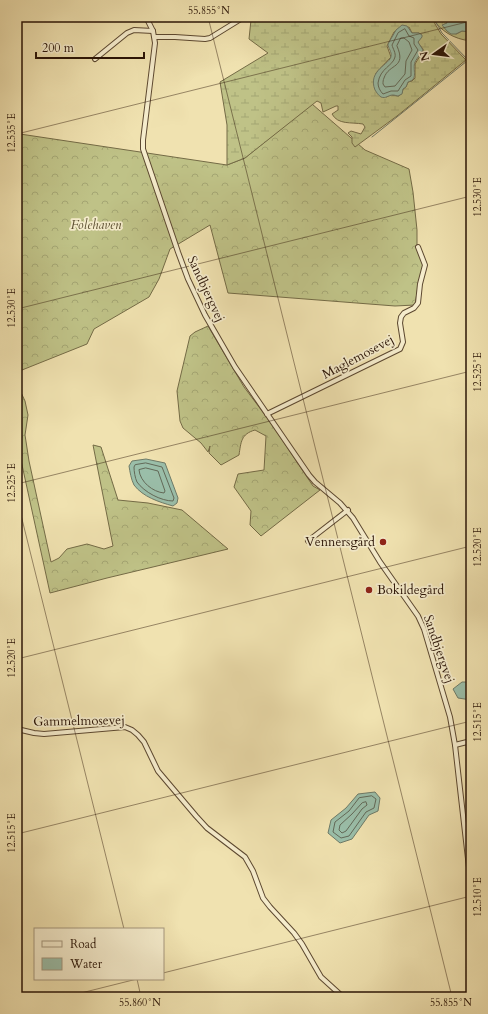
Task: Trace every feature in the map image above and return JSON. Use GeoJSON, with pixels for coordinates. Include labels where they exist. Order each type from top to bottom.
{"type":"FeatureCollection","features":[{"type":"Feature","properties":{"kind":"street","name":"Sandbjergvej"},"geometry":{"type":"LineString","coordinates":[[146,17],[155,37],[143,140],[145,158],[178,252],[192,288],[207,319],[235,367],[309,475],[315,482],[348,510],[380,562],[420,620],[450,717],[455,745],[471,885]]}},
{"type":"Feature","properties":{"kind":"street"},"geometry":{"type":"LineString","coordinates":[[155,37],[174,36],[205,39],[210,38],[244,17]]}},
{"type":"Feature","properties":{"kind":"street"},"geometry":{"type":"LineString","coordinates":[[95,59],[127,33],[134,30],[153,31]]}},
{"type":"Feature","properties":{"kind":"street","name":"Maglemosevej"},"geometry":{"type":"LineString","coordinates":[[267,414],[400,349],[403,342],[400,323],[401,317],[404,313],[414,308],[418,303],[420,284],[425,265],[418,247]]}},
{"type":"Feature","properties":{"kind":"street"},"geometry":{"type":"LineString","coordinates":[[308,541],[348,510]]}},
{"type":"Feature","properties":{"kind":"street","name":"Gammelmosevej"},"geometry":{"type":"LineString","coordinates":[[17,729],[44,734],[125,727],[138,734],[144,742],[158,771],[196,816],[207,828],[245,857],[253,871],[263,898],[294,933],[321,977],[343,997]]}},
{"type":"Feature","properties":{"kind":"street"},"geometry":{"type":"LineString","coordinates":[[455,745],[471,740]]}},
{"type":"Feature","properties":{"kind":"green space"},"geometry":{"type":"Polygon","coordinates":[[[255,17],[431,17],[441,34],[466,60],[397,116],[355,147],[352,143],[352,137],[348,133],[351,131],[361,134],[365,127],[363,124],[338,120],[332,114],[338,110],[338,106],[323,112],[321,103],[317,101],[245,158],[227,165],[227,125],[220,82],[268,53],[249,39],[251,20],[255,17]],[[409,27],[394,32],[387,46],[391,57],[376,73],[374,84],[386,97],[391,95],[399,96],[408,82],[415,78],[415,64],[423,49],[418,43],[419,33],[412,33],[409,27]]]}},
{"type":"Feature","properties":{"kind":"green space"},"geometry":{"type":"Polygon","coordinates":[[[431,17],[436,17],[437,19],[446,17],[447,23],[443,25],[456,34],[462,31],[471,32],[471,41],[448,34],[431,17]]]}},
{"type":"Feature","properties":{"kind":"green space","name":"Folehaven"},"geometry":{"type":"Polygon","coordinates":[[[312,104],[365,150],[409,169],[417,230],[417,247],[424,265],[419,280],[415,305],[395,306],[228,293],[210,225],[170,249],[159,279],[149,297],[94,329],[87,344],[22,370],[17,376],[17,135],[20,134],[227,165],[245,158],[312,104]]]}},
{"type":"Feature","properties":{"kind":"green space"},"geometry":{"type":"Polygon","coordinates":[[[208,326],[244,387],[271,423],[313,486],[320,490],[261,536],[250,525],[251,511],[234,487],[238,474],[264,470],[266,436],[255,430],[250,432],[242,439],[239,455],[221,465],[209,453],[210,446],[208,452],[201,443],[183,428],[180,421],[177,391],[190,336],[208,326]]]}},
{"type":"Feature","properties":{"kind":"green space"},"geometry":{"type":"Polygon","coordinates":[[[17,384],[25,401],[28,415],[25,435],[29,461],[51,562],[59,558],[67,549],[87,544],[104,549],[113,546],[93,445],[101,447],[118,500],[148,503],[182,510],[228,549],[50,593],[17,442],[17,384]]]}},
{"type":"Feature","properties":{"kind":"water"},"geometry":{"type":"Polygon","coordinates":[[[446,17],[471,17],[471,32],[462,31],[456,34],[451,34],[442,25],[447,23],[446,17]]]}},
{"type":"Feature","properties":{"kind":"water"},"geometry":{"type":"Polygon","coordinates":[[[402,25],[407,26],[412,33],[419,33],[422,35],[418,42],[423,50],[415,62],[413,79],[408,82],[406,87],[403,89],[402,94],[398,96],[391,95],[381,97],[375,90],[373,83],[374,77],[380,68],[390,59],[391,54],[388,44],[396,30],[402,25]]]}},
{"type":"Feature","properties":{"kind":"water"},"geometry":{"type":"Polygon","coordinates":[[[146,459],[165,463],[178,498],[177,503],[173,506],[147,496],[134,485],[129,466],[132,461],[146,459]]]}},
{"type":"Feature","properties":{"kind":"water"},"geometry":{"type":"Polygon","coordinates":[[[462,682],[471,682],[471,700],[458,698],[453,689],[462,682]]]}},
{"type":"Feature","properties":{"kind":"water"},"geometry":{"type":"Polygon","coordinates":[[[375,792],[380,798],[378,811],[369,815],[352,839],[340,843],[328,833],[331,820],[346,808],[358,794],[375,792]]]}},
{"type":"Feature","properties":{"kind":"waterway"},"geometry":{"type":"LineString","coordinates":[[433,17],[442,33],[469,61]]}},
{"type":"Feature","properties":{"kind":"waterway"},"geometry":{"type":"LineString","coordinates":[[372,137],[467,61],[471,64]]}},
{"type":"Feature","properties":{"kind":"place","name":"Vennersgård"},"geometry":{"type":"Point","coordinates":[383,542]}},
{"type":"Feature","properties":{"kind":"place","name":"Bokildegård"},"geometry":{"type":"Point","coordinates":[369,590]}}]}
